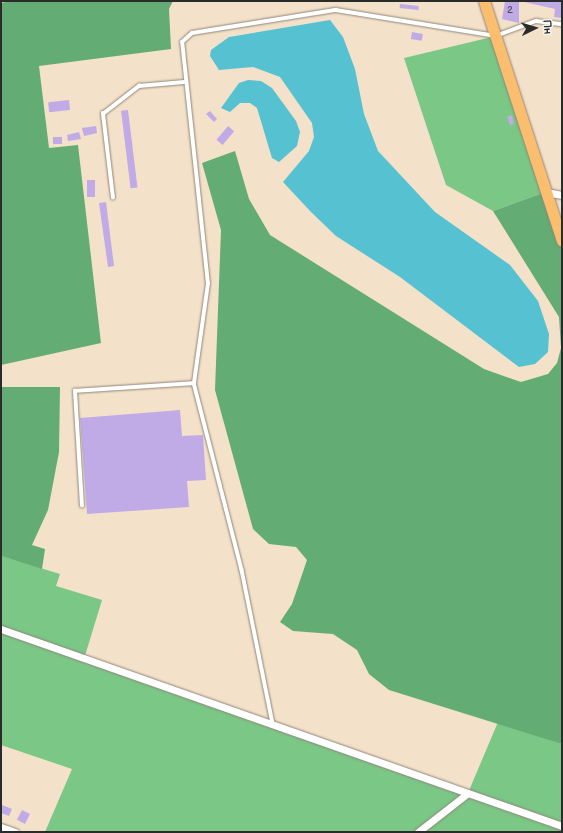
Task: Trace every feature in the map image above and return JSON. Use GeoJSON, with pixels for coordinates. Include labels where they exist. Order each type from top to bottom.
{"type":"FeatureCollection","features":[{"type":"Feature","properties":{"kind":"main road"},"geometry":{"type":"LineString","coordinates":[[484,1],[562,242]]}},
{"type":"Feature","properties":{"kind":"street"},"geometry":{"type":"LineString","coordinates":[[546,192],[562,195]]}},
{"type":"Feature","properties":{"kind":"street"},"geometry":{"type":"LineString","coordinates":[[1,629],[562,826]]}},
{"type":"Feature","properties":{"kind":"street"},"geometry":{"type":"LineString","coordinates":[[418,832],[468,793]]}},
{"type":"Feature","properties":{"kind":"street"},"geometry":{"type":"LineString","coordinates":[[1,827],[15,832]]}},
{"type":"Feature","properties":{"kind":"lane"},"geometry":{"type":"LineString","coordinates":[[273,725],[242,570],[194,383],[208,284],[203,216],[180,49],[182,42],[192,33],[336,10],[496,36],[536,21],[562,24]]}},
{"type":"Feature","properties":{"kind":"lane"},"geometry":{"type":"LineString","coordinates":[[113,198],[103,114],[139,86],[184,82]]}},
{"type":"Feature","properties":{"kind":"lane"},"geometry":{"type":"LineString","coordinates":[[82,506],[75,391],[194,383]]}},
{"type":"Feature","properties":{"kind":"green space"},"geometry":{"type":"Polygon","coordinates":[[[10,1],[173,1],[169,9],[171,49],[39,66],[49,148],[78,145],[101,343],[1,365],[1,3],[10,1]]]}},
{"type":"Feature","properties":{"kind":"green space"},"geometry":{"type":"Polygon","coordinates":[[[496,36],[546,192],[493,211],[446,185],[404,58],[496,36]]]}},
{"type":"Feature","properties":{"kind":"green space"},"geometry":{"type":"Polygon","coordinates":[[[235,151],[249,199],[270,235],[484,369],[521,382],[548,374],[557,363],[561,348],[559,317],[493,211],[546,192],[562,241],[562,744],[389,690],[369,674],[357,650],[333,634],[293,631],[280,622],[292,604],[307,560],[296,547],[269,544],[253,529],[215,390],[221,230],[202,163],[235,151]]]}},
{"type":"Feature","properties":{"kind":"green space"},"geometry":{"type":"Polygon","coordinates":[[[1,387],[60,387],[59,452],[48,510],[32,545],[45,549],[42,569],[1,556],[1,387]]]}},
{"type":"Feature","properties":{"kind":"green space"},"geometry":{"type":"Polygon","coordinates":[[[1,556],[60,574],[56,586],[102,600],[84,659],[468,793],[498,722],[562,744],[562,832],[45,832],[72,769],[1,745],[1,556]]]}},
{"type":"Feature","properties":{"kind":"water"},"geometry":{"type":"Polygon","coordinates":[[[330,20],[343,37],[355,69],[364,114],[378,151],[435,212],[510,265],[538,301],[549,334],[548,352],[535,364],[519,367],[400,277],[336,236],[283,182],[309,151],[314,137],[312,123],[280,77],[253,67],[219,70],[210,56],[211,50],[229,37],[330,20]]]}},
{"type":"Feature","properties":{"kind":"water"},"geometry":{"type":"Polygon","coordinates":[[[248,80],[261,81],[272,88],[296,121],[300,132],[297,146],[279,162],[272,158],[257,108],[250,103],[240,103],[230,112],[221,108],[239,83],[248,80]]]}},
{"type":"Feature","properties":{"kind":"building"},"geometry":{"type":"Polygon","coordinates":[[[505,1],[519,1],[519,23],[502,19],[505,1]]]}},
{"type":"Feature","properties":{"kind":"building"},"geometry":{"type":"Polygon","coordinates":[[[520,1],[562,1],[562,18],[554,17],[555,9],[520,1]]]}},
{"type":"Feature","properties":{"kind":"building"},"geometry":{"type":"Polygon","coordinates":[[[400,4],[419,6],[418,10],[400,8],[400,4]]]}},
{"type":"Feature","properties":{"kind":"building"},"geometry":{"type":"Polygon","coordinates":[[[412,32],[423,34],[422,41],[411,39],[412,32]]]}},
{"type":"Feature","properties":{"kind":"building"},"geometry":{"type":"Polygon","coordinates":[[[69,100],[70,110],[49,112],[48,102],[69,100]]]}},
{"type":"Feature","properties":{"kind":"building"},"geometry":{"type":"Polygon","coordinates":[[[128,110],[138,187],[131,188],[121,111],[128,110]]]}},
{"type":"Feature","properties":{"kind":"building"},"geometry":{"type":"Polygon","coordinates":[[[210,111],[217,119],[214,122],[206,114],[210,111]]]}},
{"type":"Feature","properties":{"kind":"building"},"geometry":{"type":"Polygon","coordinates":[[[512,115],[514,124],[510,125],[507,117],[512,115]]]}},
{"type":"Feature","properties":{"kind":"building"},"geometry":{"type":"Polygon","coordinates":[[[96,126],[97,133],[84,136],[82,128],[96,126]]]}},
{"type":"Feature","properties":{"kind":"building"},"geometry":{"type":"Polygon","coordinates":[[[228,126],[234,131],[223,145],[216,140],[228,126]]]}},
{"type":"Feature","properties":{"kind":"building"},"geometry":{"type":"Polygon","coordinates":[[[79,132],[81,139],[68,141],[67,135],[79,132]]]}},
{"type":"Feature","properties":{"kind":"building"},"geometry":{"type":"Polygon","coordinates":[[[53,137],[62,137],[62,144],[53,144],[53,137]]]}},
{"type":"Feature","properties":{"kind":"building"},"geometry":{"type":"Polygon","coordinates":[[[87,180],[95,180],[95,197],[87,197],[87,180]]]}},
{"type":"Feature","properties":{"kind":"building"},"geometry":{"type":"Polygon","coordinates":[[[106,202],[114,266],[108,267],[99,203],[106,202]]]}},
{"type":"Feature","properties":{"kind":"building"},"geometry":{"type":"Polygon","coordinates":[[[180,410],[182,436],[203,435],[206,480],[187,481],[189,507],[87,514],[80,418],[180,410]]]}},
{"type":"Feature","properties":{"kind":"building"},"geometry":{"type":"Polygon","coordinates":[[[2,805],[12,809],[9,816],[1,813],[2,805]]]}},
{"type":"Feature","properties":{"kind":"building"},"geometry":{"type":"Polygon","coordinates":[[[22,810],[30,814],[25,824],[17,820],[22,810]]]}}]}
